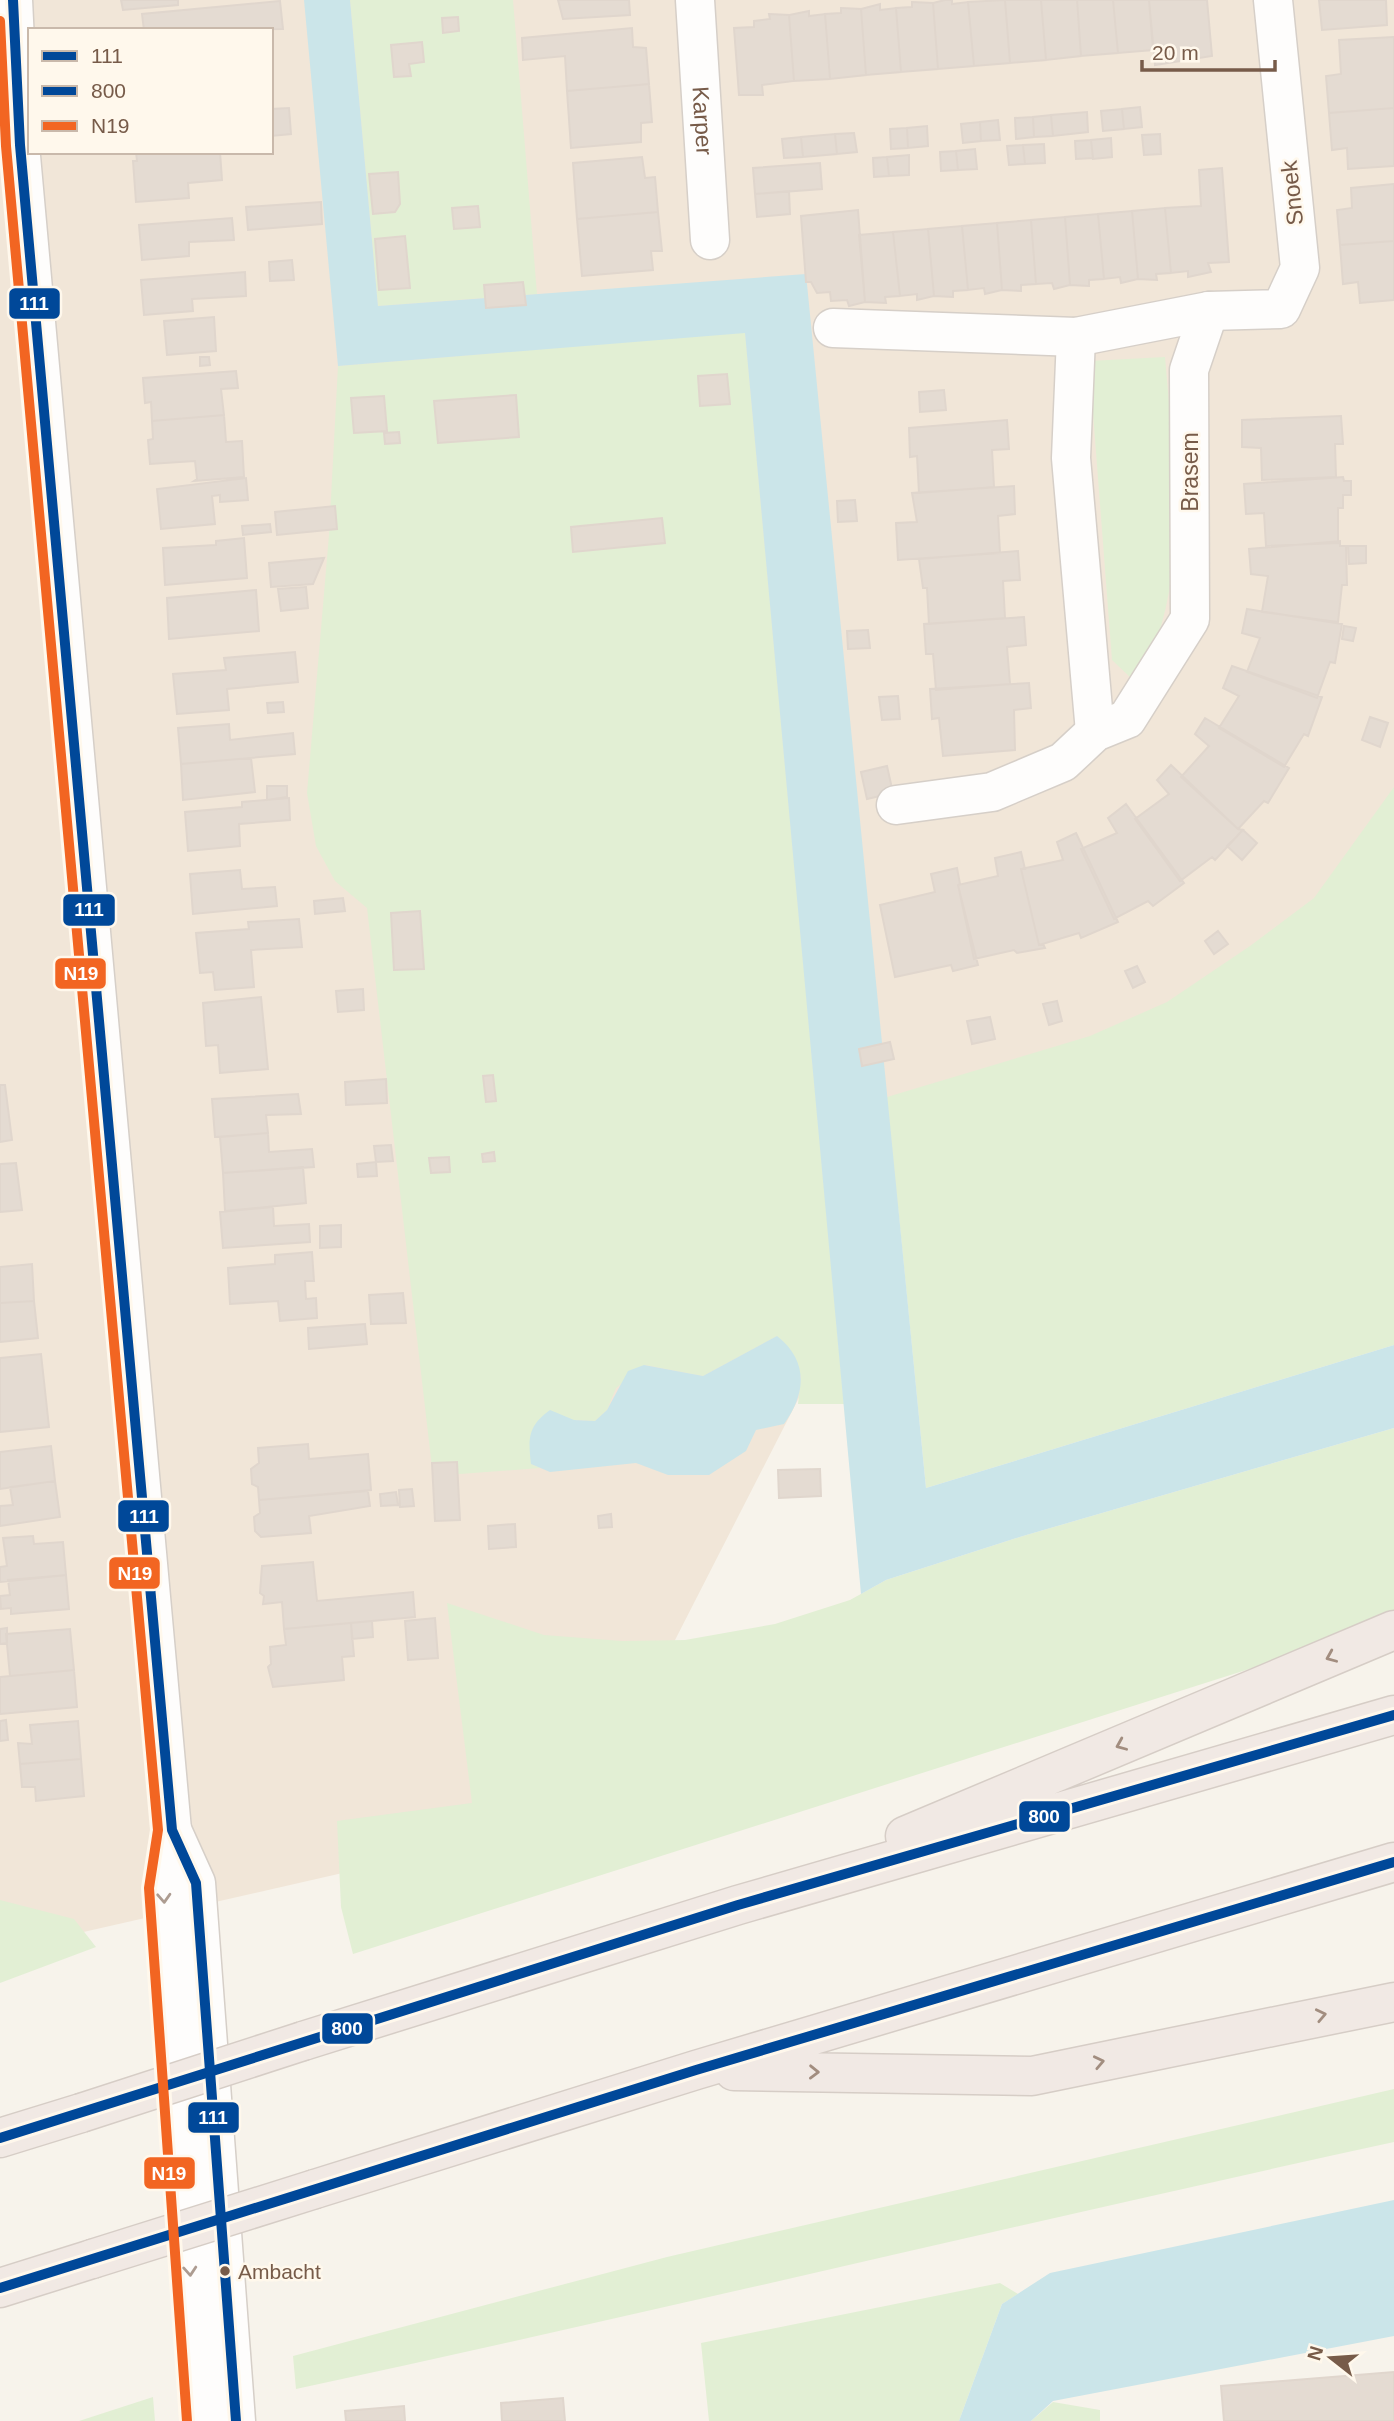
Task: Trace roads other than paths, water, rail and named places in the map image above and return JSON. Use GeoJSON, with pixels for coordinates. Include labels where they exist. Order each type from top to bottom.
{"type":"FeatureCollection","features":[{"type":"Feature","properties":{"kind":"highway"},"geometry":{"type":"LineString","coordinates":[[738,1905],[1394,1630]]}},
{"type":"Feature","properties":{"kind":"highway"},"geometry":{"type":"LineString","coordinates":[[0,2138],[738,1905],[1394,1715]]}},
{"type":"Feature","properties":{"kind":"highway"},"geometry":{"type":"LineString","coordinates":[[0,2288],[696,2070],[1394,1862]]}},
{"type":"Feature","properties":{"kind":"highway"},"geometry":{"type":"LineString","coordinates":[[696,2070],[1032,2076],[1394,2001]]}},
{"type":"Feature","properties":{"kind":"street"},"geometry":{"type":"LineString","coordinates":[[13,0],[20,145],[172,1830],[163,1887],[201,2421]]}},
{"type":"Feature","properties":{"kind":"street","name":"Karper"},"geometry":{"type":"LineString","coordinates":[[695,0],[710,240]]}},
{"type":"Feature","properties":{"kind":"street","name":"Snoek"},"geometry":{"type":"LineString","coordinates":[[1209,311],[1281,309],[1300,268],[1273,0]]}},
{"type":"Feature","properties":{"kind":"street"},"geometry":{"type":"LineString","coordinates":[[833,328],[1076,337],[1209,311]]}},
{"type":"Feature","properties":{"kind":"street","name":"Brasem"},"geometry":{"type":"LineString","coordinates":[[896,805],[992,792],[1063,762],[1095,732],[1126,719],[1190,619],[1189,370],[1209,311]]}},
{"type":"Feature","properties":{"kind":"street"},"geometry":{"type":"LineString","coordinates":[[1076,337],[1072,457],[1095,732]]}},
{"type":"Feature","properties":{"kind":"street"},"geometry":{"type":"LineString","coordinates":[[172,1830],[196,1882],[236,2421]]}},
{"type":"Feature","properties":{"kind":"water"},"geometry":{"type":"Polygon","coordinates":[[[304,0],[350,0],[378,306],[806,274],[926,1488],[1394,1345],[1394,1428],[1023,1536],[886,1580],[861,1594],[745,333],[338,366],[304,0]]]}},
{"type":"Feature","properties":{"kind":"water"},"geometry":{"type":"Polygon","coordinates":[[[777,1336],[795,1356],[799,1367],[801,1378],[797,1401],[784,1424],[756,1430],[746,1451],[709,1475],[668,1475],[636,1463],[550,1472],[531,1464],[531,1433],[537,1422],[550,1410],[574,1420],[595,1421],[607,1410],[628,1371],[644,1365],[703,1376],[777,1336]]]}},
{"type":"Feature","properties":{"kind":"water"},"geometry":{"type":"Polygon","coordinates":[[[1394,2200],[1394,2336],[1053,2401],[1031,2421],[959,2421],[1002,2304],[1050,2273],[1394,2200]]]}},
{"type":"Feature","properties":{"kind":"place","name":"Ambacht"},"geometry":{"type":"Point","coordinates":[225,2271]}}]}
